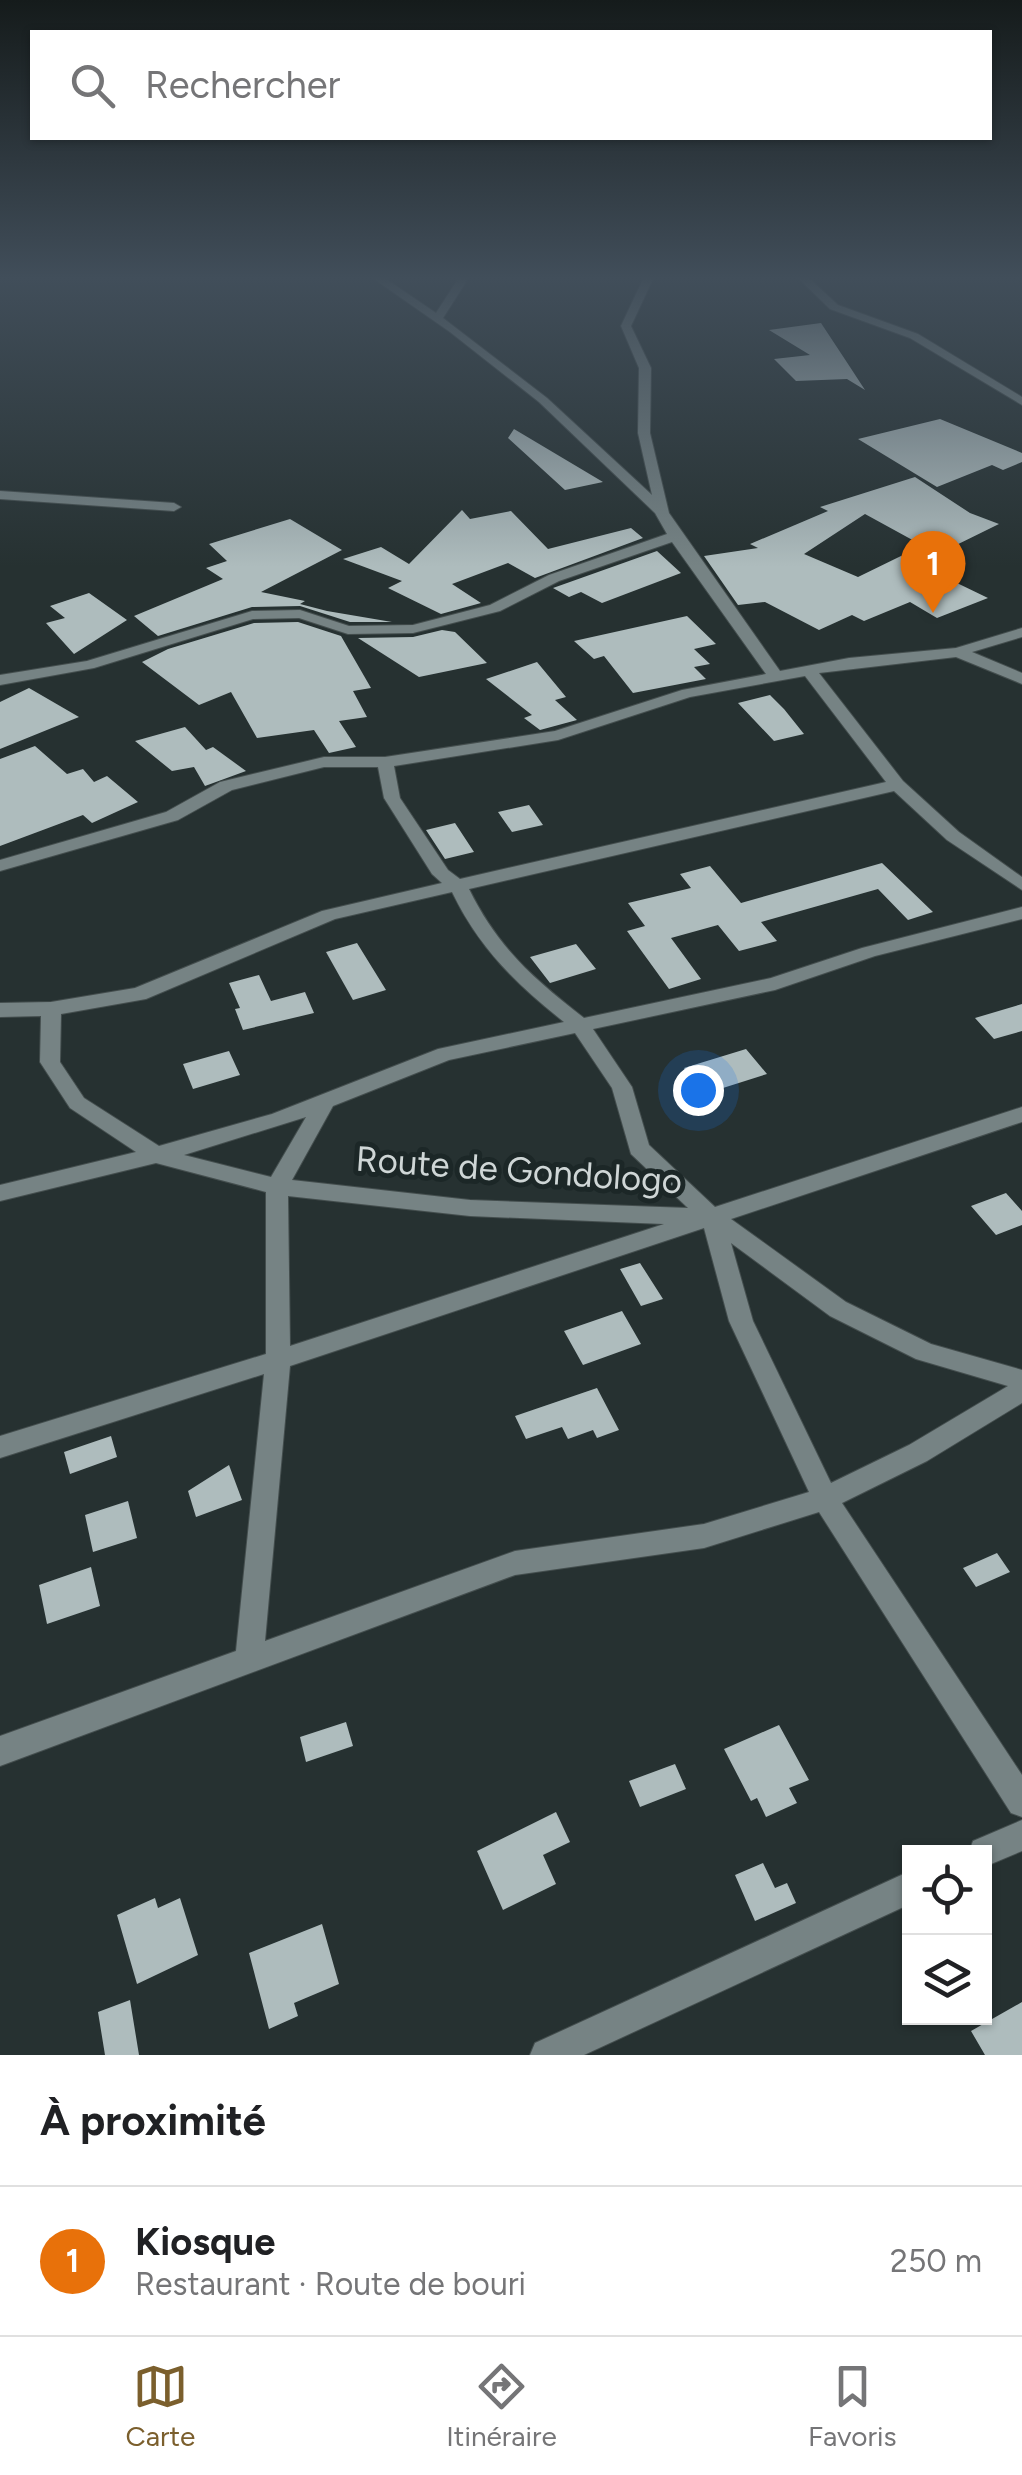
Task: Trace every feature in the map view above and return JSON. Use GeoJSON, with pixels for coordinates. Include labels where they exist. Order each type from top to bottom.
{"type":"FeatureCollection","features":[{"type":"Feature","properties":{"kind":"street"},"geometry":{"type":"LineString","coordinates":[[510,375],[543,400],[662,512]]}},
{"type":"Feature","properties":{"kind":"street"},"geometry":{"type":"LineString","coordinates":[[645,375],[644,434],[662,512],[775,675]]}},
{"type":"Feature","properties":{"kind":"street"},"geometry":{"type":"LineString","coordinates":[[978,375],[1022,402]]}},
{"type":"Feature","properties":{"kind":"street"},"geometry":{"type":"LineString","coordinates":[[0,496],[174,507]]}},
{"type":"Feature","properties":{"kind":"street"},"geometry":{"type":"LineString","coordinates":[[0,680],[90,665],[252,615],[300,614],[348,630],[413,629],[496,608],[554,578],[675,536]]}},
{"type":"Feature","properties":{"kind":"street"},"geometry":{"type":"LineString","coordinates":[[0,866],[172,816],[226,786],[324,762],[386,762],[558,735],[687,693],[775,675],[958,652],[1022,632]]}},
{"type":"Feature","properties":{"kind":"street"},"geometry":{"type":"LineString","coordinates":[[958,652],[1022,679]]}},
{"type":"Feature","properties":{"kind":"street"},"geometry":{"type":"LineString","coordinates":[[809,670],[897,784],[953,836],[1022,885]]}},
{"type":"Feature","properties":{"kind":"street"},"geometry":{"type":"LineString","coordinates":[[386,762],[392,798],[442,874],[459,887],[477,924],[525,982],[578,1023],[622,1087],[639,1148],[712,1218],[838,1310],[924,1352],[1022,1380]]}},
{"type":"Feature","properties":{"kind":"street"},"geometry":{"type":"LineString","coordinates":[[0,1010],[51,1010],[139,994],[329,915],[897,784]]}},
{"type":"Feature","properties":{"kind":"street"},"geometry":{"type":"LineString","coordinates":[[0,1193],[156,1155],[280,1119],[445,1054],[774,984],[869,952],[1022,913]]}},
{"type":"Feature","properties":{"kind":"street","name":"Route de Gondologo"},"geometry":{"type":"LineString","coordinates":[[51,1010],[50,1062],[77,1103],[156,1155],[277,1187],[470,1208],[712,1218],[741,1321],[825,1499],[1022,1802]]}},
{"type":"Feature","properties":{"kind":"street"},"geometry":{"type":"LineString","coordinates":[[249,1659],[278,1360],[277,1187],[326,1100]]}},
{"type":"Feature","properties":{"kind":"street"},"geometry":{"type":"LineString","coordinates":[[0,1447],[278,1360],[1022,1114]]}},
{"type":"Feature","properties":{"kind":"street"},"geometry":{"type":"LineString","coordinates":[[0,1751],[515,1563],[704,1536],[825,1499],[918,1454],[1022,1390]]}},
{"type":"Feature","properties":{"kind":"street"},"geometry":{"type":"LineString","coordinates":[[992,1848],[1022,1835]]}},
{"type":"Feature","properties":{"kind":"street"},"geometry":{"type":"LineString","coordinates":[[548,2055],[902,1890]]}},
{"type":"Feature","properties":{"kind":"building"},"geometry":{"type":"Polygon","coordinates":[[[790,375],[855,375],[865,390],[847,379],[796,381],[790,375]]]}},
{"type":"Feature","properties":{"kind":"building"},"geometry":{"type":"Polygon","coordinates":[[[940,419],[1022,453],[1022,462],[1003,470],[992,465],[937,487],[858,439],[940,419]]]}},
{"type":"Feature","properties":{"kind":"building"},"geometry":{"type":"Polygon","coordinates":[[[514,429],[603,482],[565,490],[508,438],[514,429]]]}},
{"type":"Feature","properties":{"kind":"building"},"geometry":{"type":"Polygon","coordinates":[[[915,477],[970,513],[999,524],[938,554],[865,514],[804,554],[858,577],[901,556],[988,598],[937,618],[910,602],[864,621],[852,615],[819,630],[765,602],[738,605],[704,556],[758,548],[750,544],[828,511],[820,507],[915,477]]]}},
{"type":"Feature","properties":{"kind":"building"},"geometry":{"type":"Polygon","coordinates":[[[462,510],[470,519],[511,511],[548,549],[631,528],[643,538],[535,578],[508,563],[452,584],[481,603],[441,614],[388,588],[402,581],[343,559],[381,547],[409,564],[462,510]]]}},
{"type":"Feature","properties":{"kind":"building"},"geometry":{"type":"Polygon","coordinates":[[[290,519],[342,550],[261,592],[305,601],[300,604],[327,611],[392,622],[350,622],[300,606],[252,607],[158,636],[134,616],[223,579],[206,568],[227,561],[209,544],[290,519]]]}},
{"type":"Feature","properties":{"kind":"building"},"geometry":{"type":"Polygon","coordinates":[[[657,551],[681,573],[602,603],[581,592],[569,597],[553,588],[657,551]]]}},
{"type":"Feature","properties":{"kind":"building"},"geometry":{"type":"Polygon","coordinates":[[[89,593],[127,620],[74,654],[46,623],[65,618],[50,606],[89,593]]]}},
{"type":"Feature","properties":{"kind":"building"},"geometry":{"type":"Polygon","coordinates":[[[687,616],[716,644],[694,649],[710,664],[694,667],[706,679],[633,693],[604,656],[594,659],[574,641],[687,616]]]}},
{"type":"Feature","properties":{"kind":"building"},"geometry":{"type":"Polygon","coordinates":[[[298,622],[341,636],[371,688],[353,691],[367,717],[339,721],[356,747],[329,753],[314,730],[257,738],[231,692],[199,705],[142,662],[168,649],[254,623],[298,622]]]}},
{"type":"Feature","properties":{"kind":"building"},"geometry":{"type":"Polygon","coordinates":[[[442,630],[455,632],[487,663],[419,677],[358,638],[413,637],[442,630]]]}},
{"type":"Feature","properties":{"kind":"building"},"geometry":{"type":"Polygon","coordinates":[[[537,662],[566,697],[555,700],[577,720],[540,730],[524,718],[532,715],[486,679],[537,662]]]}},
{"type":"Feature","properties":{"kind":"building"},"geometry":{"type":"Polygon","coordinates":[[[29,688],[79,717],[0,749],[0,702],[29,688]]]}},
{"type":"Feature","properties":{"kind":"building"},"geometry":{"type":"Polygon","coordinates":[[[770,695],[804,734],[774,741],[738,703],[770,695]]]}},
{"type":"Feature","properties":{"kind":"building"},"geometry":{"type":"Polygon","coordinates":[[[185,727],[206,750],[213,747],[246,771],[205,786],[194,767],[172,771],[135,741],[185,727]]]}},
{"type":"Feature","properties":{"kind":"building"},"geometry":{"type":"Polygon","coordinates":[[[35,746],[67,774],[83,769],[94,782],[107,776],[138,802],[92,823],[83,815],[0,846],[0,759],[35,746]]]}},
{"type":"Feature","properties":{"kind":"building"},"geometry":{"type":"Polygon","coordinates":[[[529,805],[543,825],[512,832],[498,812],[529,805]]]}},
{"type":"Feature","properties":{"kind":"building"},"geometry":{"type":"Polygon","coordinates":[[[455,823],[474,852],[445,859],[426,830],[455,823]]]}},
{"type":"Feature","properties":{"kind":"building"},"geometry":{"type":"Polygon","coordinates":[[[882,863],[933,912],[908,920],[878,889],[761,922],[777,941],[739,951],[718,925],[671,938],[701,979],[669,989],[627,931],[645,926],[628,903],[691,888],[680,874],[710,866],[741,903],[882,863]]]}},
{"type":"Feature","properties":{"kind":"building"},"geometry":{"type":"Polygon","coordinates":[[[357,943],[386,990],[353,1000],[326,952],[357,943]]]}},
{"type":"Feature","properties":{"kind":"building"},"geometry":{"type":"Polygon","coordinates":[[[576,944],[596,969],[550,983],[530,957],[576,944]]]}},
{"type":"Feature","properties":{"kind":"building"},"geometry":{"type":"Polygon","coordinates":[[[259,975],[271,1001],[305,992],[314,1013],[243,1030],[235,1009],[240,1008],[229,983],[259,975]]]}},
{"type":"Feature","properties":{"kind":"building"},"geometry":{"type":"Polygon","coordinates":[[[1022,1004],[1022,1031],[994,1039],[975,1018],[1022,1004]]]}},
{"type":"Feature","properties":{"kind":"building"},"geometry":{"type":"Polygon","coordinates":[[[746,1049],[767,1074],[704,1094],[684,1068],[746,1049]]]}},
{"type":"Feature","properties":{"kind":"building"},"geometry":{"type":"Polygon","coordinates":[[[229,1051],[240,1075],[193,1089],[183,1064],[229,1051]]]}},
{"type":"Feature","properties":{"kind":"building"},"geometry":{"type":"Polygon","coordinates":[[[1006,1193],[1022,1211],[1022,1225],[996,1235],[971,1206],[1006,1193]]]}},
{"type":"Feature","properties":{"kind":"building"},"geometry":{"type":"Polygon","coordinates":[[[640,1263],[663,1299],[641,1306],[620,1269],[640,1263]]]}},
{"type":"Feature","properties":{"kind":"building"},"geometry":{"type":"Polygon","coordinates":[[[622,1311],[641,1344],[583,1365],[564,1331],[622,1311]]]}},
{"type":"Feature","properties":{"kind":"building"},"geometry":{"type":"Polygon","coordinates":[[[597,1388],[619,1430],[597,1438],[593,1430],[568,1439],[562,1427],[526,1439],[515,1416],[597,1388]]]}},
{"type":"Feature","properties":{"kind":"building"},"geometry":{"type":"Polygon","coordinates":[[[111,1436],[117,1457],[70,1474],[64,1452],[111,1436]]]}},
{"type":"Feature","properties":{"kind":"building"},"geometry":{"type":"Polygon","coordinates":[[[229,1465],[242,1500],[196,1517],[188,1491],[229,1465]]]}},
{"type":"Feature","properties":{"kind":"building"},"geometry":{"type":"Polygon","coordinates":[[[128,1501],[137,1538],[93,1552],[85,1515],[128,1501]]]}},
{"type":"Feature","properties":{"kind":"building"},"geometry":{"type":"Polygon","coordinates":[[[997,1553],[1010,1572],[976,1587],[963,1568],[997,1553]]]}},
{"type":"Feature","properties":{"kind":"building"},"geometry":{"type":"Polygon","coordinates":[[[91,1567],[100,1606],[47,1624],[39,1585],[91,1567]]]}},
{"type":"Feature","properties":{"kind":"building"},"geometry":{"type":"Polygon","coordinates":[[[346,1722],[353,1746],[306,1762],[300,1737],[346,1722]]]}},
{"type":"Feature","properties":{"kind":"building"},"geometry":{"type":"Polygon","coordinates":[[[779,1725],[809,1780],[789,1788],[797,1803],[766,1817],[757,1798],[751,1801],[724,1749],[779,1725]]]}},
{"type":"Feature","properties":{"kind":"building"},"geometry":{"type":"Polygon","coordinates":[[[675,1764],[686,1789],[640,1807],[629,1781],[675,1764]]]}},
{"type":"Feature","properties":{"kind":"building"},"geometry":{"type":"Polygon","coordinates":[[[556,1812],[570,1842],[543,1855],[556,1884],[503,1910],[477,1851],[556,1812]]]}},
{"type":"Feature","properties":{"kind":"building"},"geometry":{"type":"Polygon","coordinates":[[[763,1863],[775,1888],[787,1883],[796,1903],[755,1921],[735,1875],[763,1863]]]}},
{"type":"Feature","properties":{"kind":"building"},"geometry":{"type":"Polygon","coordinates":[[[155,1898],[158,1908],[180,1898],[198,1955],[137,1984],[117,1915],[155,1898]]]}},
{"type":"Feature","properties":{"kind":"building"},"geometry":{"type":"Polygon","coordinates":[[[322,1924],[339,1984],[294,2003],[298,2016],[269,2029],[249,1953],[322,1924]]]}},
{"type":"Feature","properties":{"kind":"building"},"geometry":{"type":"Polygon","coordinates":[[[130,2000],[139,2055],[105,2055],[98,2012],[130,2000]]]}},
{"type":"Feature","properties":{"kind":"building"},"geometry":{"type":"Polygon","coordinates":[[[1022,2002],[1022,2055],[985,2055],[971,2031],[992,2025],[992,2019],[1022,2002]]]}},
{"type":"Feature","properties":{"kind":"place","name":"Kiosque"},"geometry":{"type":"Point","coordinates":[933,613]}}]}
